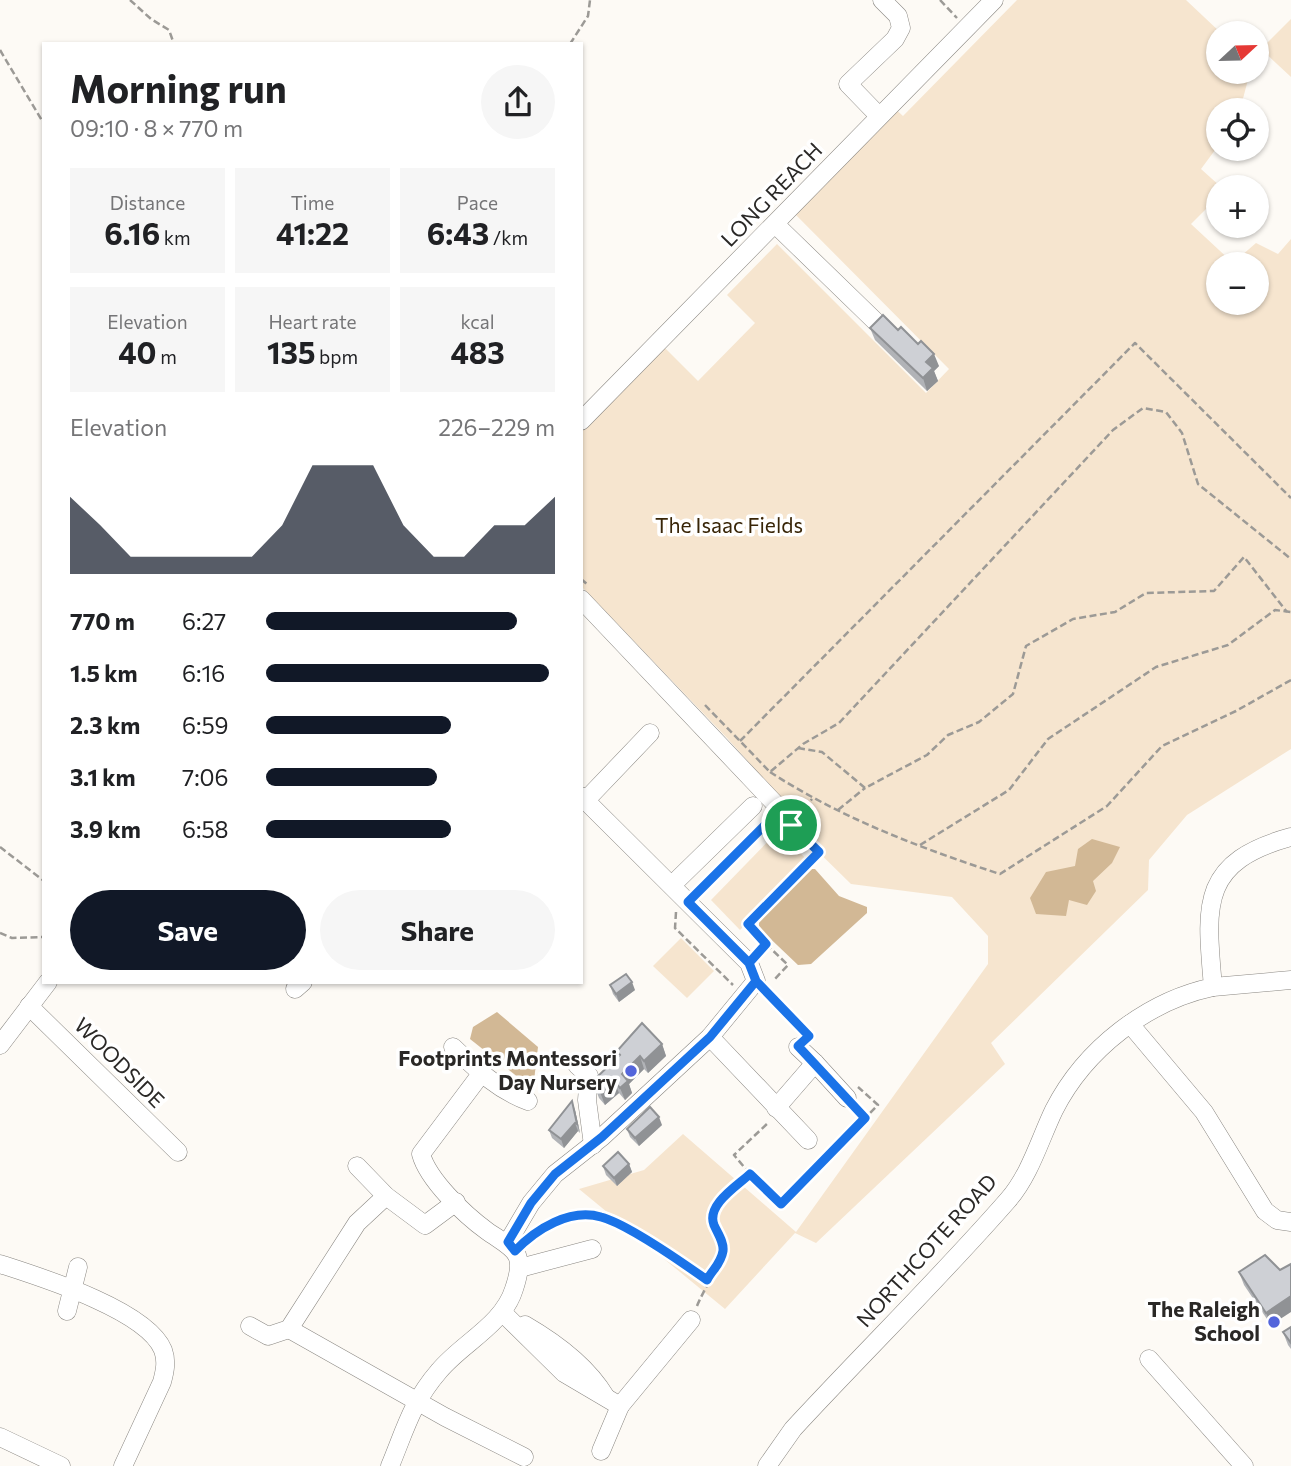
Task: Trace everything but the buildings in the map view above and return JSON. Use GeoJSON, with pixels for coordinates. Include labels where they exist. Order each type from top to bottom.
{"type":"FeatureCollection","features":[{"type":"Feature","properties":{"kind":"street"},"geometry":{"type":"LineString","coordinates":[[879,116],[848,83],[895,39],[901,28],[898,16],[882,0]]}},
{"type":"Feature","properties":{"kind":"street","name":"LONG REACH"},"geometry":{"type":"LineString","coordinates":[[583,420],[995,0]]}},
{"type":"Feature","properties":{"kind":"street"},"geometry":{"type":"LineString","coordinates":[[776,225],[875,321]]}},
{"type":"Feature","properties":{"kind":"street"},"geometry":{"type":"LineString","coordinates":[[586,593],[779,811]]}},
{"type":"Feature","properties":{"kind":"street"},"geometry":{"type":"LineString","coordinates":[[390,1466],[403,1428],[417,1401],[457,1351],[503,1313],[514,1292],[514,1253],[524,1213],[555,1174],[593,1145],[710,1037],[744,996],[765,981],[584,798],[650,733]]}},
{"type":"Feature","properties":{"kind":"street"},"geometry":{"type":"LineString","coordinates":[[672,885],[753,806]]}},
{"type":"Feature","properties":{"kind":"street"},"geometry":{"type":"LineString","coordinates":[[1213,987],[1207,923],[1218,884],[1245,854],[1291,837]]}},
{"type":"Feature","properties":{"kind":"street","name":"NORTHCOTE ROAD"},"geometry":{"type":"LineString","coordinates":[[767,1466],[793,1429],[1011,1197],[1056,1106],[1093,1058],[1130,1024],[1166,1001],[1213,987],[1291,980]]}},
{"type":"Feature","properties":{"kind":"street"},"geometry":{"type":"LineString","coordinates":[[0,1045],[46,984]]}},
{"type":"Feature","properties":{"kind":"street","name":"WOODSIDE"},"geometry":{"type":"LineString","coordinates":[[29,1006],[178,1152]]}},
{"type":"Feature","properties":{"kind":"street"},"geometry":{"type":"LineString","coordinates":[[1130,1024],[1204,1112],[1265,1211],[1277,1220],[1291,1222]]}},
{"type":"Feature","properties":{"kind":"street"},"geometry":{"type":"LineString","coordinates":[[710,1037],[808,1140]]}},
{"type":"Feature","properties":{"kind":"street"},"geometry":{"type":"LineString","coordinates":[[798,1046],[848,1098]]}},
{"type":"Feature","properties":{"kind":"street"},"geometry":{"type":"LineString","coordinates":[[453,1047],[481,1074],[509,1094],[528,1101]]}},
{"type":"Feature","properties":{"kind":"street"},"geometry":{"type":"LineString","coordinates":[[778,1110],[815,1063]]}},
{"type":"Feature","properties":{"kind":"street"},"geometry":{"type":"LineString","coordinates":[[577,1065],[589,1076],[587,1100],[593,1145]]}},
{"type":"Feature","properties":{"kind":"street"},"geometry":{"type":"LineString","coordinates":[[481,1074],[421,1154],[425,1167],[456,1202],[514,1253],[592,1249]]}},
{"type":"Feature","properties":{"kind":"street"},"geometry":{"type":"LineString","coordinates":[[357,1166],[386,1196],[425,1225],[456,1202]]}},
{"type":"Feature","properties":{"kind":"street"},"geometry":{"type":"LineString","coordinates":[[250,1326],[268,1336],[289,1329],[357,1223],[386,1196]]}},
{"type":"Feature","properties":{"kind":"street"},"geometry":{"type":"LineString","coordinates":[[0,1264],[73,1288],[143,1328],[157,1339],[164,1352],[166,1367],[162,1382],[123,1466]]}},
{"type":"Feature","properties":{"kind":"street"},"geometry":{"type":"LineString","coordinates":[[67,1311],[78,1267]]}},
{"type":"Feature","properties":{"kind":"street"},"geometry":{"type":"LineString","coordinates":[[503,1313],[564,1373],[592,1392],[613,1401]]}},
{"type":"Feature","properties":{"kind":"street"},"geometry":{"type":"LineString","coordinates":[[601,1451],[613,1401],[691,1320]]}},
{"type":"Feature","properties":{"kind":"street"},"geometry":{"type":"LineString","coordinates":[[289,1329],[524,1457]]}},
{"type":"Feature","properties":{"kind":"street"},"geometry":{"type":"LineString","coordinates":[[1149,1359],[1244,1466]]}},
{"type":"Feature","properties":{"kind":"street"},"geometry":{"type":"LineString","coordinates":[[0,1437],[61,1466]]}},
{"type":"Feature","properties":{"kind":"path"},"geometry":{"type":"LineString","coordinates":[[130,0],[169,30],[173,42]]}},
{"type":"Feature","properties":{"kind":"path"},"geometry":{"type":"LineString","coordinates":[[571,42],[588,16],[590,0]]}},
{"type":"Feature","properties":{"kind":"path"},"geometry":{"type":"LineString","coordinates":[[940,0],[967,28]]}},
{"type":"Feature","properties":{"kind":"path"},"geometry":{"type":"LineString","coordinates":[[0,50],[42,121]]}},
{"type":"Feature","properties":{"kind":"path"},"geometry":{"type":"LineString","coordinates":[[739,741],[1135,343],[1291,498]]}},
{"type":"Feature","properties":{"kind":"path"},"geometry":{"type":"LineString","coordinates":[[770,772],[798,748],[839,723],[1113,430],[1143,408],[1166,412],[1182,433],[1198,484],[1291,559]]}},
{"type":"Feature","properties":{"kind":"path"},"geometry":{"type":"LineString","coordinates":[[838,810],[865,788],[928,755],[948,735],[979,722],[1013,694],[1026,646],[1073,619],[1115,611],[1146,593],[1214,591],[1244,557],[1289,612]]}},
{"type":"Feature","properties":{"kind":"path"},"geometry":{"type":"LineString","coordinates":[[919,846],[1009,790],[1048,739],[1156,667],[1228,645],[1275,610],[1289,612]]}},
{"type":"Feature","properties":{"kind":"path"},"geometry":{"type":"LineString","coordinates":[[702,703],[770,772],[812,799],[919,846],[1000,874],[1107,806],[1162,746],[1236,711],[1291,680]]}},
{"type":"Feature","properties":{"kind":"path"},"geometry":{"type":"LineString","coordinates":[[798,748],[821,752],[865,788]]}},
{"type":"Feature","properties":{"kind":"path"},"geometry":{"type":"LineString","coordinates":[[791,825],[812,799]]}},
{"type":"Feature","properties":{"kind":"path"},"geometry":{"type":"LineString","coordinates":[[744,996],[675,928],[677,911],[779,811],[819,852],[748,924],[788,965],[765,981],[809,1036],[798,1046]]}},
{"type":"Feature","properties":{"kind":"path"},"geometry":{"type":"LineString","coordinates":[[0,847],[42,879]]}},
{"type":"Feature","properties":{"kind":"path"},"geometry":{"type":"LineString","coordinates":[[0,933],[12,938],[42,937]]}},
{"type":"Feature","properties":{"kind":"path"},"geometry":{"type":"LineString","coordinates":[[749,963],[766,944]]}},
{"type":"Feature","properties":{"kind":"path"},"geometry":{"type":"LineString","coordinates":[[778,1110],[734,1155],[781,1204],[878,1105],[858,1087],[848,1098],[865,1118]]}},
{"type":"Feature","properties":{"kind":"path"},"geometry":{"type":"LineString","coordinates":[[691,1320],[707,1280],[719,1264],[723,1248],[713,1222],[713,1210],[750,1174]]}},
{"type":"Feature","properties":{"kind":"path"},"geometry":{"type":"LineString","coordinates":[[514,1253],[547,1225],[582,1215],[601,1217],[677,1259],[707,1280]]}},
{"type":"Feature","properties":{"kind":"green space","name":"The Isaac Fields"},"geometry":{"type":"Polygon","coordinates":[[[1017,0],[1186,0],[1208,21],[1206,21],[1206,84],[1247,84],[1243,98],[1206,98],[1207,161],[1201,169],[1208,175],[1206,209],[1191,224],[1221,252],[1206,252],[1206,315],[1269,315],[1269,252],[1246,252],[1256,243],[1278,254],[1291,239],[1291,749],[1187,815],[1149,860],[1148,890],[991,1043],[1005,1064],[816,1243],[795,1233],[725,1309],[579,1189],[644,1170],[683,1134],[796,1232],[988,964],[988,936],[952,897],[851,884],[799,833],[786,804],[727,738],[583,588],[583,419],[660,343],[698,381],[755,323],[727,295],[777,244],[926,393],[949,369],[790,209],[890,104],[903,116],[1017,0]]]}},
{"type":"Feature","properties":{"kind":"green space"},"geometry":{"type":"Polygon","coordinates":[[[1291,19],[1291,77],[1269,56],[1269,41],[1291,19]]]}},
{"type":"Feature","properties":{"kind":"green space"},"geometry":{"type":"Polygon","coordinates":[[[779,830],[807,860],[740,930],[711,900],[779,830]]]}},
{"type":"Feature","properties":{"kind":"green space"},"geometry":{"type":"Polygon","coordinates":[[[681,938],[714,971],[687,998],[653,966],[681,938]]]}},
{"type":"Feature","properties":{"kind":"shaded area"},"geometry":{"type":"Polygon","coordinates":[[[1092,839],[1120,847],[1112,863],[1093,881],[1096,891],[1087,905],[1069,900],[1066,916],[1036,914],[1030,898],[1046,872],[1075,866],[1078,849],[1092,839]]]}},
{"type":"Feature","properties":{"kind":"shaded area"},"geometry":{"type":"Polygon","coordinates":[[[806,869],[815,869],[839,896],[867,907],[867,913],[811,964],[798,965],[759,928],[759,917],[806,869]]]}},
{"type":"Feature","properties":{"kind":"shaded area"},"geometry":{"type":"Polygon","coordinates":[[[497,1012],[538,1047],[533,1089],[470,1039],[473,1027],[497,1012]]]}},
{"type":"Feature","properties":{"kind":"place","name":"Footprints Montessori Day Nursery"},"geometry":{"type":"Point","coordinates":[631,1071]}},
{"type":"Feature","properties":{"kind":"place","name":"The Raleigh School"},"geometry":{"type":"Point","coordinates":[1274,1322]}},
{"type":"Feature","properties":{"kind":"route"},"geometry":{"type":"LineString","coordinates":[[791,825],[777,813],[688,902],[749,963],[754,970],[756,981],[809,1036],[798,1046],[865,1118],[781,1204],[750,1174],[722,1199],[713,1210],[713,1222],[723,1248],[719,1264],[707,1280],[677,1259],[601,1217],[582,1215],[547,1225],[515,1251],[508,1242],[517,1223],[555,1174],[593,1145],[710,1037],[756,981],[754,970],[749,963],[766,944],[748,924],[819,852],[791,825]]}}]}
